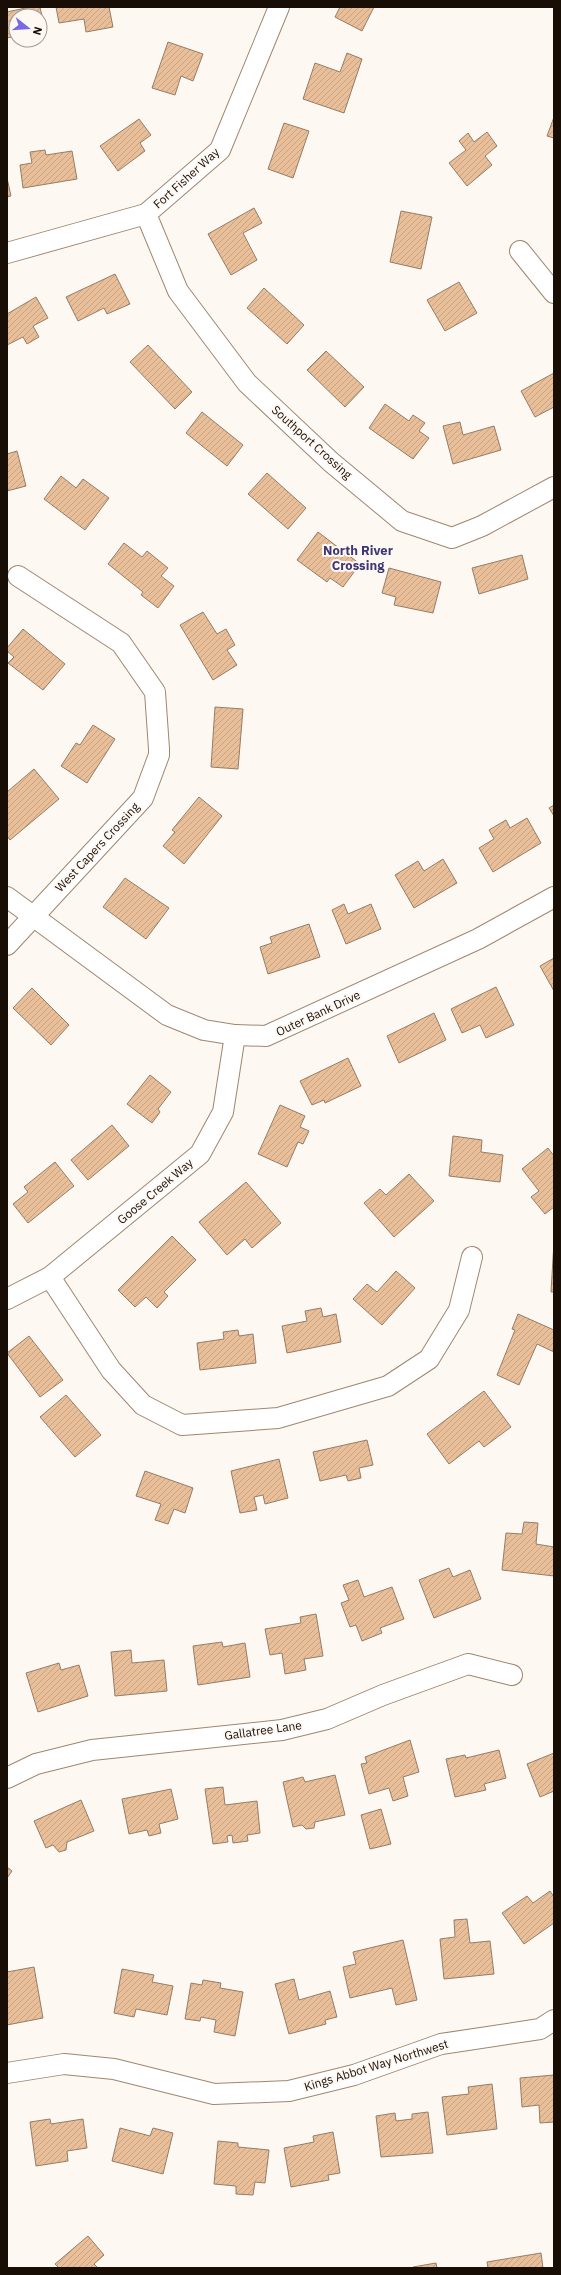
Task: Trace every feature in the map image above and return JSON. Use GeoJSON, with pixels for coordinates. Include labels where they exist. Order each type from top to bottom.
{"type":"FeatureCollection","features":[{"type":"Feature","properties":{"kind":"street","name":"Fort Fisher Way"},"geometry":{"type":"LineString","coordinates":[[7,253],[146,214],[220,150],[279,7]]}},
{"type":"Feature","properties":{"kind":"street","name":"Southport Crossing"},"geometry":{"type":"LineString","coordinates":[[146,214],[178,291],[247,383],[331,462],[402,521],[452,538],[482,526],[554,487]]}},
{"type":"Feature","properties":{"kind":"street"},"geometry":{"type":"LineString","coordinates":[[520,251],[554,294]]}},
{"type":"Feature","properties":{"kind":"street","name":"West Capers Crossing"},"geometry":{"type":"LineString","coordinates":[[7,945],[143,798],[160,749],[155,692],[121,643],[18,576]]}},
{"type":"Feature","properties":{"kind":"street","name":"Outer Bank Drive"},"geometry":{"type":"LineString","coordinates":[[7,897],[167,1015],[204,1030],[235,1035],[266,1036],[478,939],[554,897]]}},
{"type":"Feature","properties":{"kind":"street","name":"Goose Creek Way"},"geometry":{"type":"LineString","coordinates":[[7,1299],[50,1277],[200,1154],[223,1112],[235,1035]]}},
{"type":"Feature","properties":{"kind":"street"},"geometry":{"type":"LineString","coordinates":[[50,1277],[111,1370],[143,1405],[182,1425],[278,1418],[388,1386],[429,1359],[459,1310],[472,1257]]}},
{"type":"Feature","properties":{"kind":"street","name":"Gallatree Lane"},"geometry":{"type":"LineString","coordinates":[[7,1778],[36,1764],[92,1750],[282,1730],[327,1719],[383,1695],[468,1664],[512,1674]]}},
{"type":"Feature","properties":{"kind":"street","name":"Kings Abbot Way Northwest"},"geometry":{"type":"LineString","coordinates":[[7,2073],[64,2064],[114,2069],[214,2094],[289,2091],[354,2075],[441,2044],[540,2029],[554,2020]]}},
{"type":"Feature","properties":{"kind":"building"},"geometry":{"type":"Polygon","coordinates":[[[40,7],[40,8],[25,8],[40,7]]]}},
{"type":"Feature","properties":{"kind":"building"},"geometry":{"type":"Polygon","coordinates":[[[56,7],[109,7],[113,27],[86,32],[84,19],[59,23],[56,7]]]}},
{"type":"Feature","properties":{"kind":"building"},"geometry":{"type":"Polygon","coordinates":[[[340,7],[374,7],[362,31],[335,17],[340,7]]]}},
{"type":"Feature","properties":{"kind":"building"},"geometry":{"type":"Polygon","coordinates":[[[7,12],[8,12],[7,38],[7,12]]]}},
{"type":"Feature","properties":{"kind":"building"},"geometry":{"type":"Polygon","coordinates":[[[168,42],[203,54],[193,81],[181,76],[175,95],[152,88],[168,42]]]}},
{"type":"Feature","properties":{"kind":"building"},"geometry":{"type":"Polygon","coordinates":[[[347,53],[362,59],[344,113],[303,99],[315,63],[340,72],[347,53]]]}},
{"type":"Feature","properties":{"kind":"building"},"geometry":{"type":"Polygon","coordinates":[[[554,117],[554,138],[547,136],[554,117]]]}},
{"type":"Feature","properties":{"kind":"building"},"geometry":{"type":"Polygon","coordinates":[[[139,119],[151,135],[140,143],[145,151],[118,171],[100,146],[139,119]]]}},
{"type":"Feature","properties":{"kind":"building"},"geometry":{"type":"Polygon","coordinates":[[[284,123],[309,131],[293,178],[268,169],[284,123]]]}},
{"type":"Feature","properties":{"kind":"building"},"geometry":{"type":"Polygon","coordinates":[[[487,132],[497,146],[485,156],[492,165],[467,186],[449,163],[466,150],[459,141],[468,133],[474,142],[487,132]]]}},
{"type":"Feature","properties":{"kind":"building"},"geometry":{"type":"Polygon","coordinates":[[[45,150],[46,155],[72,151],[77,179],[23,188],[20,165],[32,163],[30,152],[45,150]]]}},
{"type":"Feature","properties":{"kind":"building"},"geometry":{"type":"Polygon","coordinates":[[[7,178],[11,196],[7,197],[7,178]]]}},
{"type":"Feature","properties":{"kind":"building"},"geometry":{"type":"Polygon","coordinates":[[[254,208],[262,223],[243,233],[257,260],[231,275],[208,234],[254,208]]]}},
{"type":"Feature","properties":{"kind":"building"},"geometry":{"type":"Polygon","coordinates":[[[401,211],[432,217],[421,269],[390,262],[401,211]]]}},
{"type":"Feature","properties":{"kind":"building"},"geometry":{"type":"Polygon","coordinates":[[[115,274],[130,304],[107,314],[104,308],[78,321],[66,297],[115,274]]]}},
{"type":"Feature","properties":{"kind":"building"},"geometry":{"type":"Polygon","coordinates":[[[459,282],[477,313],[445,331],[427,300],[459,282]]]}},
{"type":"Feature","properties":{"kind":"building"},"geometry":{"type":"Polygon","coordinates":[[[264,288],[304,325],[287,344],[247,308],[264,288]]]}},
{"type":"Feature","properties":{"kind":"building"},"geometry":{"type":"Polygon","coordinates":[[[36,297],[48,318],[33,326],[39,337],[27,344],[23,337],[7,345],[7,314],[36,297]]]}},
{"type":"Feature","properties":{"kind":"building"},"geometry":{"type":"Polygon","coordinates":[[[148,345],[192,392],[175,409],[130,362],[148,345]]]}},
{"type":"Feature","properties":{"kind":"building"},"geometry":{"type":"Polygon","coordinates":[[[326,351],[364,387],[345,407],[307,370],[326,351]]]}},
{"type":"Feature","properties":{"kind":"building"},"geometry":{"type":"Polygon","coordinates":[[[554,373],[554,407],[535,417],[521,391],[554,373]]]}},
{"type":"Feature","properties":{"kind":"building"},"geometry":{"type":"Polygon","coordinates":[[[385,404],[409,421],[413,415],[425,423],[419,431],[429,438],[413,459],[369,428],[385,404]]]}},
{"type":"Feature","properties":{"kind":"building"},"geometry":{"type":"Polygon","coordinates":[[[202,412],[243,445],[227,466],[186,433],[202,412]]]}},
{"type":"Feature","properties":{"kind":"building"},"geometry":{"type":"Polygon","coordinates":[[[460,422],[463,435],[494,426],[501,450],[453,464],[443,426],[460,422]]]}},
{"type":"Feature","properties":{"kind":"building"},"geometry":{"type":"Polygon","coordinates":[[[17,451],[26,486],[7,491],[7,454],[17,451]]]}},
{"type":"Feature","properties":{"kind":"building"},"geometry":{"type":"Polygon","coordinates":[[[267,473],[306,508],[288,529],[248,494],[267,473]]]}},
{"type":"Feature","properties":{"kind":"building"},"geometry":{"type":"Polygon","coordinates":[[[61,476],[76,488],[83,479],[109,498],[85,530],[44,499],[61,476]]]}},
{"type":"Feature","properties":{"kind":"building"},"geometry":{"type":"Polygon","coordinates":[[[318,532],[360,564],[343,587],[330,578],[327,582],[297,560],[318,532]]]}},
{"type":"Feature","properties":{"kind":"building"},"geometry":{"type":"Polygon","coordinates":[[[124,543],[142,557],[147,551],[168,568],[161,576],[174,586],[158,608],[141,595],[143,592],[108,564],[124,543]]]}},
{"type":"Feature","properties":{"kind":"building"},"geometry":{"type":"Polygon","coordinates":[[[522,555],[528,579],[479,594],[472,568],[522,555]]]}},
{"type":"Feature","properties":{"kind":"building"},"geometry":{"type":"Polygon","coordinates":[[[389,568],[441,582],[433,613],[394,605],[396,597],[382,593],[389,568]]]}},
{"type":"Feature","properties":{"kind":"building"},"geometry":{"type":"Polygon","coordinates":[[[203,612],[217,634],[226,629],[235,645],[227,650],[237,665],[213,680],[180,625],[203,612]]]}},
{"type":"Feature","properties":{"kind":"building"},"geometry":{"type":"Polygon","coordinates":[[[23,629],[65,664],[43,690],[8,663],[14,657],[7,651],[7,648],[23,629]]]}},
{"type":"Feature","properties":{"kind":"building"},"geometry":{"type":"Polygon","coordinates":[[[215,707],[243,709],[238,769],[211,767],[215,707]]]}},
{"type":"Feature","properties":{"kind":"building"},"geometry":{"type":"Polygon","coordinates":[[[93,725],[115,739],[87,783],[61,766],[76,743],[80,745],[93,725]]]}},
{"type":"Feature","properties":{"kind":"building"},"geometry":{"type":"Polygon","coordinates":[[[34,769],[59,799],[10,840],[7,836],[7,792],[34,769]]]}},
{"type":"Feature","properties":{"kind":"building"},"geometry":{"type":"Polygon","coordinates":[[[199,797],[222,816],[184,864],[163,846],[175,832],[172,830],[199,797]]]}},
{"type":"Feature","properties":{"kind":"building"},"geometry":{"type":"Polygon","coordinates":[[[554,805],[554,816],[549,808],[554,805]]]}},
{"type":"Feature","properties":{"kind":"building"},"geometry":{"type":"Polygon","coordinates":[[[527,818],[541,843],[493,872],[479,848],[494,839],[489,830],[506,820],[510,828],[527,818]]]}},
{"type":"Feature","properties":{"kind":"building"},"geometry":{"type":"Polygon","coordinates":[[[443,859],[457,883],[414,908],[395,875],[418,861],[424,871],[443,859]]]}},
{"type":"Feature","properties":{"kind":"building"},"geometry":{"type":"Polygon","coordinates":[[[125,878],[169,908],[146,939],[103,907],[125,878]]]}},
{"type":"Feature","properties":{"kind":"building"},"geometry":{"type":"Polygon","coordinates":[[[344,904],[348,914],[371,904],[381,929],[346,944],[332,910],[344,904]]]}},
{"type":"Feature","properties":{"kind":"building"},"geometry":{"type":"Polygon","coordinates":[[[309,924],[320,957],[268,974],[260,947],[272,943],[270,937],[309,924]]]}},
{"type":"Feature","properties":{"kind":"building"},"geometry":{"type":"Polygon","coordinates":[[[554,958],[554,991],[540,966],[554,958]]]}},
{"type":"Feature","properties":{"kind":"building"},"geometry":{"type":"Polygon","coordinates":[[[496,987],[514,1025],[486,1038],[480,1025],[462,1033],[451,1009],[496,987]]]}},
{"type":"Feature","properties":{"kind":"building"},"geometry":{"type":"Polygon","coordinates":[[[32,988],[69,1025],[51,1045],[13,1008],[32,988]]]}},
{"type":"Feature","properties":{"kind":"building"},"geometry":{"type":"Polygon","coordinates":[[[434,1013],[446,1040],[399,1063],[387,1036],[434,1013]]]}},
{"type":"Feature","properties":{"kind":"building"},"geometry":{"type":"Polygon","coordinates":[[[348,1058],[361,1086],[325,1103],[324,1100],[312,1105],[300,1081],[348,1058]]]}},
{"type":"Feature","properties":{"kind":"building"},"geometry":{"type":"Polygon","coordinates":[[[150,1075],[171,1092],[158,1109],[160,1112],[152,1123],[127,1104],[150,1075]]]}},
{"type":"Feature","properties":{"kind":"building"},"geometry":{"type":"Polygon","coordinates":[[[280,1105],[305,1116],[300,1127],[309,1131],[303,1144],[298,1142],[287,1167],[258,1154],[280,1105]]]}},
{"type":"Feature","properties":{"kind":"building"},"geometry":{"type":"Polygon","coordinates":[[[112,1125],[129,1146],[88,1180],[71,1160],[112,1125]]]}},
{"type":"Feature","properties":{"kind":"building"},"geometry":{"type":"Polygon","coordinates":[[[453,1136],[482,1140],[481,1152],[503,1155],[500,1182],[449,1176],[453,1136]]]}},
{"type":"Feature","properties":{"kind":"building"},"geometry":{"type":"Polygon","coordinates":[[[548,1148],[554,1156],[554,1207],[545,1214],[531,1197],[539,1191],[522,1169],[548,1148]]]}},
{"type":"Feature","properties":{"kind":"building"},"geometry":{"type":"Polygon","coordinates":[[[55,1162],[74,1186],[28,1223],[13,1204],[28,1192],[24,1187],[55,1162]]]}},
{"type":"Feature","properties":{"kind":"building"},"geometry":{"type":"Polygon","coordinates":[[[409,1174],[434,1201],[394,1237],[364,1203],[380,1189],[386,1195],[409,1174]]]}},
{"type":"Feature","properties":{"kind":"building"},"geometry":{"type":"Polygon","coordinates":[[[246,1182],[281,1223],[252,1248],[245,1239],[227,1255],[199,1222],[246,1182]]]}},
{"type":"Feature","properties":{"kind":"building"},"geometry":{"type":"Polygon","coordinates":[[[172,1236],[196,1260],[164,1292],[168,1296],[157,1308],[146,1297],[135,1307],[118,1290],[172,1236]]]}},
{"type":"Feature","properties":{"kind":"building"},"geometry":{"type":"Polygon","coordinates":[[[554,1242],[554,1292],[551,1292],[554,1242]]]}},
{"type":"Feature","properties":{"kind":"building"},"geometry":{"type":"Polygon","coordinates":[[[396,1271],[415,1288],[382,1325],[353,1299],[367,1284],[377,1292],[396,1271]]]}},
{"type":"Feature","properties":{"kind":"building"},"geometry":{"type":"Polygon","coordinates":[[[321,1308],[323,1317],[336,1314],[341,1342],[287,1353],[282,1326],[307,1321],[305,1311],[321,1308]]]}},
{"type":"Feature","properties":{"kind":"building"},"geometry":{"type":"Polygon","coordinates":[[[518,1314],[554,1330],[554,1352],[537,1344],[519,1385],[497,1375],[515,1330],[512,1329],[518,1314]]]}},
{"type":"Feature","properties":{"kind":"building"},"geometry":{"type":"Polygon","coordinates":[[[238,1330],[239,1336],[253,1334],[256,1363],[200,1370],[197,1343],[224,1339],[223,1332],[238,1330]]]}},
{"type":"Feature","properties":{"kind":"building"},"geometry":{"type":"Polygon","coordinates":[[[29,1336],[63,1380],[40,1397],[7,1353],[29,1336]]]}},
{"type":"Feature","properties":{"kind":"building"},"geometry":{"type":"Polygon","coordinates":[[[484,1391],[511,1427],[484,1447],[479,1441],[449,1464],[427,1434],[484,1391]]]}},
{"type":"Feature","properties":{"kind":"building"},"geometry":{"type":"Polygon","coordinates":[[[66,1395],[101,1435],[75,1457],[40,1417],[66,1395]]]}},
{"type":"Feature","properties":{"kind":"building"},"geometry":{"type":"Polygon","coordinates":[[[367,1440],[373,1465],[359,1468],[361,1478],[348,1481],[346,1475],[320,1481],[313,1452],[367,1440]]]}},
{"type":"Feature","properties":{"kind":"building"},"geometry":{"type":"Polygon","coordinates":[[[279,1459],[288,1498],[265,1504],[263,1495],[254,1497],[257,1510],[240,1513],[231,1471],[279,1459]]]}},
{"type":"Feature","properties":{"kind":"building"},"geometry":{"type":"Polygon","coordinates":[[[145,1471],[193,1488],[185,1513],[174,1509],[168,1524],[155,1520],[161,1504],[136,1496],[145,1471]]]}},
{"type":"Feature","properties":{"kind":"building"},"geometry":{"type":"Polygon","coordinates":[[[524,1522],[538,1523],[536,1544],[554,1547],[554,1576],[502,1570],[506,1533],[522,1534],[524,1522]]]}},
{"type":"Feature","properties":{"kind":"building"},"geometry":{"type":"Polygon","coordinates":[[[449,1568],[453,1577],[470,1570],[481,1599],[434,1618],[419,1580],[449,1568]]]}},
{"type":"Feature","properties":{"kind":"building"},"geometry":{"type":"Polygon","coordinates":[[[358,1580],[364,1597],[392,1587],[404,1619],[380,1628],[382,1633],[362,1641],[356,1625],[350,1627],[341,1603],[349,1600],[343,1585],[358,1580]]]}},
{"type":"Feature","properties":{"kind":"building"},"geometry":{"type":"Polygon","coordinates":[[[316,1614],[323,1656],[304,1659],[306,1670],[285,1674],[282,1653],[270,1655],[265,1629],[301,1623],[300,1617],[316,1614]]]}},
{"type":"Feature","properties":{"kind":"building"},"geometry":{"type":"Polygon","coordinates":[[[222,1642],[223,1647],[245,1643],[250,1677],[198,1685],[193,1646],[222,1642]]]}},
{"type":"Feature","properties":{"kind":"building"},"geometry":{"type":"Polygon","coordinates":[[[131,1650],[132,1663],[164,1660],[167,1691],[115,1696],[111,1652],[131,1650]]]}},
{"type":"Feature","properties":{"kind":"building"},"geometry":{"type":"Polygon","coordinates":[[[59,1663],[61,1670],[79,1665],[88,1696],[38,1712],[26,1673],[59,1663]]]}},
{"type":"Feature","properties":{"kind":"building"},"geometry":{"type":"Polygon","coordinates":[[[410,1740],[419,1772],[403,1777],[408,1796],[393,1801],[389,1788],[369,1794],[361,1764],[367,1763],[365,1757],[410,1740]]]}},
{"type":"Feature","properties":{"kind":"building"},"geometry":{"type":"Polygon","coordinates":[[[499,1750],[506,1778],[484,1784],[486,1790],[455,1797],[446,1759],[465,1755],[466,1758],[499,1750]]]}},
{"type":"Feature","properties":{"kind":"building"},"geometry":{"type":"Polygon","coordinates":[[[554,1753],[554,1791],[540,1797],[527,1764],[554,1753]]]}},
{"type":"Feature","properties":{"kind":"building"},"geometry":{"type":"Polygon","coordinates":[[[335,1775],[345,1815],[315,1822],[314,1828],[306,1829],[302,1825],[293,1827],[283,1782],[303,1777],[305,1782],[335,1775]]]}},
{"type":"Feature","properties":{"kind":"building"},"geometry":{"type":"Polygon","coordinates":[[[223,1787],[225,1805],[257,1801],[260,1833],[247,1835],[248,1841],[233,1843],[232,1835],[227,1836],[228,1842],[213,1844],[205,1789],[223,1787]]]}},
{"type":"Feature","properties":{"kind":"building"},"geometry":{"type":"Polygon","coordinates":[[[171,1789],[178,1819],[159,1824],[161,1833],[149,1836],[147,1830],[129,1834],[122,1799],[171,1789]]]}},
{"type":"Feature","properties":{"kind":"building"},"geometry":{"type":"Polygon","coordinates":[[[81,1800],[94,1831],[67,1842],[66,1850],[59,1852],[53,1845],[46,1848],[34,1821],[81,1800]]]}},
{"type":"Feature","properties":{"kind":"building"},"geometry":{"type":"Polygon","coordinates":[[[381,1809],[391,1844],[370,1849],[361,1815],[381,1809]]]}},
{"type":"Feature","properties":{"kind":"building"},"geometry":{"type":"Polygon","coordinates":[[[7,1867],[12,1871],[7,1878],[7,1867]]]}},
{"type":"Feature","properties":{"kind":"building"},"geometry":{"type":"Polygon","coordinates":[[[550,1891],[554,1897],[554,1923],[524,1944],[502,1913],[527,1896],[533,1903],[550,1891]]]}},
{"type":"Feature","properties":{"kind":"building"},"geometry":{"type":"Polygon","coordinates":[[[467,1919],[470,1943],[490,1941],[494,1974],[444,1979],[440,1939],[455,1937],[454,1920],[467,1919]]]}},
{"type":"Feature","properties":{"kind":"building"},"geometry":{"type":"Polygon","coordinates":[[[403,1940],[417,2000],[396,2005],[392,1988],[350,1998],[343,1967],[356,1964],[353,1952],[403,1940]]]}},
{"type":"Feature","properties":{"kind":"building"},"geometry":{"type":"Polygon","coordinates":[[[34,1967],[43,2018],[7,2025],[7,1972],[34,1967]]]}},
{"type":"Feature","properties":{"kind":"building"},"geometry":{"type":"Polygon","coordinates":[[[122,1969],[154,1975],[152,1982],[173,1986],[167,2015],[136,2009],[134,2017],[114,2013],[122,1969]]]}},
{"type":"Feature","properties":{"kind":"building"},"geometry":{"type":"Polygon","coordinates":[[[294,1979],[299,2000],[330,1991],[337,2017],[325,2020],[326,2024],[289,2034],[275,1984],[294,1979]]]}},
{"type":"Feature","properties":{"kind":"building"},"geometry":{"type":"Polygon","coordinates":[[[203,1980],[221,1983],[220,1988],[243,1992],[235,2036],[214,2032],[216,2020],[201,2017],[200,2021],[185,2019],[191,1983],[202,1985],[203,1980]]]}},
{"type":"Feature","properties":{"kind":"building"},"geometry":{"type":"Polygon","coordinates":[[[554,2075],[554,2122],[540,2123],[539,2105],[522,2107],[520,2078],[554,2075]]]}},
{"type":"Feature","properties":{"kind":"building"},"geometry":{"type":"Polygon","coordinates":[[[492,2084],[497,2129],[447,2135],[442,2097],[469,2094],[468,2087],[492,2084]]]}},
{"type":"Feature","properties":{"kind":"building"},"geometry":{"type":"Polygon","coordinates":[[[428,2112],[433,2153],[381,2157],[376,2116],[395,2113],[396,2121],[412,2119],[412,2114],[428,2112]]]}},
{"type":"Feature","properties":{"kind":"building"},"geometry":{"type":"Polygon","coordinates":[[[50,2119],[51,2124],[83,2119],[87,2148],[67,2151],[68,2161],[36,2166],[30,2122],[50,2119]]]}},
{"type":"Feature","properties":{"kind":"building"},"geometry":{"type":"Polygon","coordinates":[[[120,2128],[150,2136],[153,2128],[173,2133],[163,2174],[112,2161],[120,2128]]]}},
{"type":"Feature","properties":{"kind":"building"},"geometry":{"type":"Polygon","coordinates":[[[333,2132],[340,2173],[328,2175],[329,2180],[291,2187],[284,2148],[314,2142],[313,2136],[333,2132]]]}},
{"type":"Feature","properties":{"kind":"building"},"geometry":{"type":"Polygon","coordinates":[[[218,2141],[238,2143],[238,2147],[269,2150],[265,2183],[255,2182],[253,2195],[236,2194],[236,2186],[214,2184],[218,2141]]]}},
{"type":"Feature","properties":{"kind":"building"},"geometry":{"type":"Polygon","coordinates":[[[88,2236],[104,2255],[94,2264],[98,2268],[59,2268],[55,2264],[88,2236]]]}},
{"type":"Feature","properties":{"kind":"building"},"geometry":{"type":"Polygon","coordinates":[[[541,2253],[543,2268],[488,2268],[487,2262],[541,2253]]]}},
{"type":"Feature","properties":{"kind":"building"},"geometry":{"type":"Polygon","coordinates":[[[436,2263],[437,2268],[413,2268],[413,2267],[436,2263]]]}},
{"type":"Feature","properties":{"kind":"district","name":"North River Crossing"},"geometry":{"type":"Point","coordinates":[358,558]}}]}
